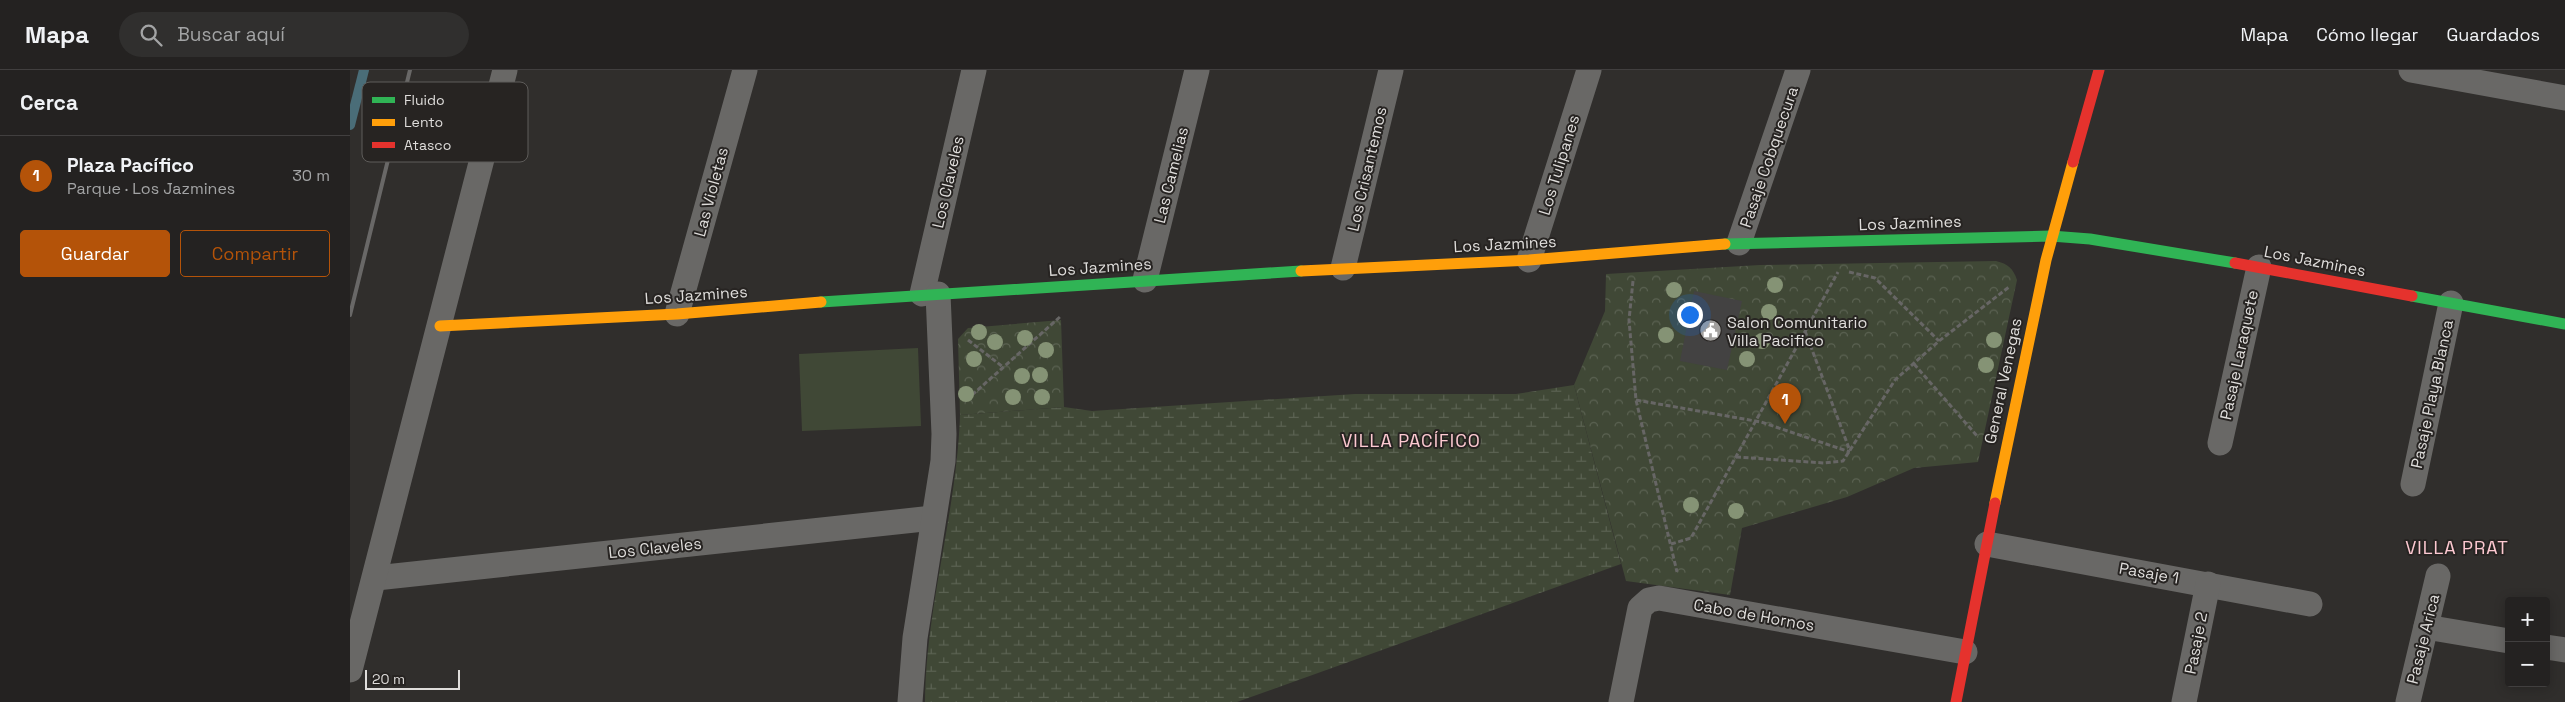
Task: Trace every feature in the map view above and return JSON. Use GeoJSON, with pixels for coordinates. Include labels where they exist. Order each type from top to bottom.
{"type":"FeatureCollection","features":[{"type":"Feature","properties":{"kind":"street","name":"Las Violetas"},"geometry":{"type":"LineString","coordinates":[[678,314],[745,70]]}},
{"type":"Feature","properties":{"kind":"street","name":"Los Claveles"},"geometry":{"type":"LineString","coordinates":[[910,702],[912,658],[943,461],[940,333],[930,294],[974,70]]}},
{"type":"Feature","properties":{"kind":"street","name":"Las Camelias"},"geometry":{"type":"LineString","coordinates":[[1145,280],[1197,70]]}},
{"type":"Feature","properties":{"kind":"street","name":"Los Crisantemos"},"geometry":{"type":"LineString","coordinates":[[1343,268],[1390,70]]}},
{"type":"Feature","properties":{"kind":"street","name":"Los Tulipanes"},"geometry":{"type":"LineString","coordinates":[[1529,260],[1589,70]]}},
{"type":"Feature","properties":{"kind":"street","name":"Pasaje Cobquecura"},"geometry":{"type":"LineString","coordinates":[[1739,243],[1798,70]]}},
{"type":"Feature","properties":{"kind":"street","name":"General Venegas"},"geometry":{"type":"LineString","coordinates":[[1956,702],[1964,652],[2051,236],[2099,70]]}},
{"type":"Feature","properties":{"kind":"street"},"geometry":{"type":"LineString","coordinates":[[2411,70],[2565,98]]}},
{"type":"Feature","properties":{"kind":"street"},"geometry":{"type":"LineString","coordinates":[[350,670],[376,578],[482,162]]}},
{"type":"Feature","properties":{"kind":"street","name":"Los Jazmines"},"geometry":{"type":"LineString","coordinates":[[440,326],[678,314],[930,294],[1145,280],[1343,268],[1529,260],[1739,243],[2051,236],[2090,239],[2258,267],[2565,324]]}},
{"type":"Feature","properties":{"kind":"street","name":"Pasaje Laraquete"},"geometry":{"type":"LineString","coordinates":[[2220,443],[2258,267]]}},
{"type":"Feature","properties":{"kind":"street","name":"Pasaje Playa Blanca"},"geometry":{"type":"LineString","coordinates":[[2412,484],[2451,303]]}},
{"type":"Feature","properties":{"kind":"street","name":"Los Claveles"},"geometry":{"type":"LineString","coordinates":[[376,578],[933,518]]}},
{"type":"Feature","properties":{"kind":"street","name":"Pasaje 1"},"geometry":{"type":"LineString","coordinates":[[1987,544],[2310,604]]}},
{"type":"Feature","properties":{"kind":"street","name":"Pasaje Arica"},"geometry":{"type":"LineString","coordinates":[[2408,702],[2438,576]]}},
{"type":"Feature","properties":{"kind":"street","name":"Pasaje 2"},"geometry":{"type":"LineString","coordinates":[[2184,702],[2208,584]]}},
{"type":"Feature","properties":{"kind":"street","name":"Cabo de Hornos"},"geometry":{"type":"LineString","coordinates":[[1621,702],[1640,608],[1648,600],[1659,598],[1964,652]]}},
{"type":"Feature","properties":{"kind":"street"},"geometry":{"type":"LineString","coordinates":[[2426,627],[2505,640]]}},
{"type":"Feature","properties":{"kind":"street"},"geometry":{"type":"LineString","coordinates":[[2550,648],[2565,650]]}},
{"type":"Feature","properties":{"kind":"path"},"geometry":{"type":"LineString","coordinates":[[1635,250],[1629,320],[1636,400],[1683,602]]}},
{"type":"Feature","properties":{"kind":"path"},"geometry":{"type":"LineString","coordinates":[[1736,456],[1824,463],[1843,461],[1895,380],[1939,340],[2046,260]]}},
{"type":"Feature","properties":{"kind":"path"},"geometry":{"type":"LineString","coordinates":[[1671,544],[1690,538],[1838,270],[1875,278],[1939,340]]}},
{"type":"Feature","properties":{"kind":"path"},"geometry":{"type":"LineString","coordinates":[[943,404],[964,402],[1070,308],[1068,285]]}},
{"type":"Feature","properties":{"kind":"path"},"geometry":{"type":"LineString","coordinates":[[1806,330],[1850,452]]}},
{"type":"Feature","properties":{"kind":"path"},"geometry":{"type":"LineString","coordinates":[[940,333],[957,331],[1003,367]]}},
{"type":"Feature","properties":{"kind":"path"},"geometry":{"type":"LineString","coordinates":[[1914,364],[1978,437],[2005,452]]}},
{"type":"Feature","properties":{"kind":"path"},"geometry":{"type":"LineString","coordinates":[[1636,400],[1755,421],[1850,452]]}},
{"type":"Feature","properties":{"kind":"green space"},"geometry":{"type":"Polygon","coordinates":[[[1996,261],[2010,267],[2017,280],[1978,462],[1914,468],[1847,497],[1742,528],[1730,595],[1626,581],[1574,385],[1605,311],[1606,274],[1760,265],[1996,261]]]}},
{"type":"Feature","properties":{"kind":"green space"},"geometry":{"type":"Polygon","coordinates":[[[1061,320],[1064,407],[960,415],[958,339],[968,328],[1061,320]]]}},
{"type":"Feature","properties":{"kind":"green space"},"geometry":{"type":"Polygon","coordinates":[[[918,348],[921,426],[802,431],[799,354],[918,348]]]}},
{"type":"Feature","properties":{"kind":"green space"},"geometry":{"type":"Polygon","coordinates":[[[1574,385],[1621,564],[1237,702],[925,702],[930,630],[953,487],[960,415],[1064,407],[1092,411],[1355,394],[1516,394],[1574,385]]]}},
{"type":"Feature","properties":{"kind":"building","name":"Salon Comunitario Villa Pacifico"},"geometry":{"type":"Polygon","coordinates":[[[1694,291],[1742,301],[1727,370],[1680,361],[1694,291]]]}},
{"type":"Feature","properties":{"kind":"waterway"},"geometry":{"type":"LineString","coordinates":[[350,125],[364,70]]}},
{"type":"Feature","properties":{"kind":"railway"},"geometry":{"type":"LineString","coordinates":[[407,82],[410,70]]}},
{"type":"Feature","properties":{"kind":"railway"},"geometry":{"type":"LineString","coordinates":[[350,315],[387,162]]}},
{"type":"Feature","properties":{"kind":"traffic: fast"},"geometry":{"type":"LineString","coordinates":[[1725,244],[2051,236],[2090,239],[2235,263]]}},
{"type":"Feature","properties":{"kind":"traffic: fast"},"geometry":{"type":"LineString","coordinates":[[821,302],[1301,271]]}},
{"type":"Feature","properties":{"kind":"traffic: fast"},"geometry":{"type":"LineString","coordinates":[[2412,296],[2565,324]]}},
{"type":"Feature","properties":{"kind":"traffic: slow"},"geometry":{"type":"LineString","coordinates":[[1995,503],[2046,260],[2073,162]]}},
{"type":"Feature","properties":{"kind":"traffic: slow"},"geometry":{"type":"LineString","coordinates":[[1301,271],[1529,260],[1725,244]]}},
{"type":"Feature","properties":{"kind":"traffic: slow"},"geometry":{"type":"LineString","coordinates":[[440,326],[677,314],[821,302]]}},
{"type":"Feature","properties":{"kind":"traffic: jam"},"geometry":{"type":"LineString","coordinates":[[2073,162],[2099,70]]}},
{"type":"Feature","properties":{"kind":"traffic: jam"},"geometry":{"type":"LineString","coordinates":[[2235,263],[2412,296]]}},
{"type":"Feature","properties":{"kind":"traffic: jam"},"geometry":{"type":"LineString","coordinates":[[1956,702],[1995,503]]}},
{"type":"Feature","properties":{"kind":"place","name":"Salon Comunitario Villa Pacifico"},"geometry":{"type":"Point","coordinates":[1711,331]}},
{"type":"Feature","properties":{"kind":"place","name":"Plaza Pacífico"},"geometry":{"type":"Point","coordinates":[1785,424]}},
{"type":"Feature","properties":{"kind":"district","name":"VILLA PACÍFICO"},"geometry":{"type":"Point","coordinates":[1411,440]}},
{"type":"Feature","properties":{"kind":"district","name":"VILLA PRAT"},"geometry":{"type":"Point","coordinates":[2457,547]}}]}
